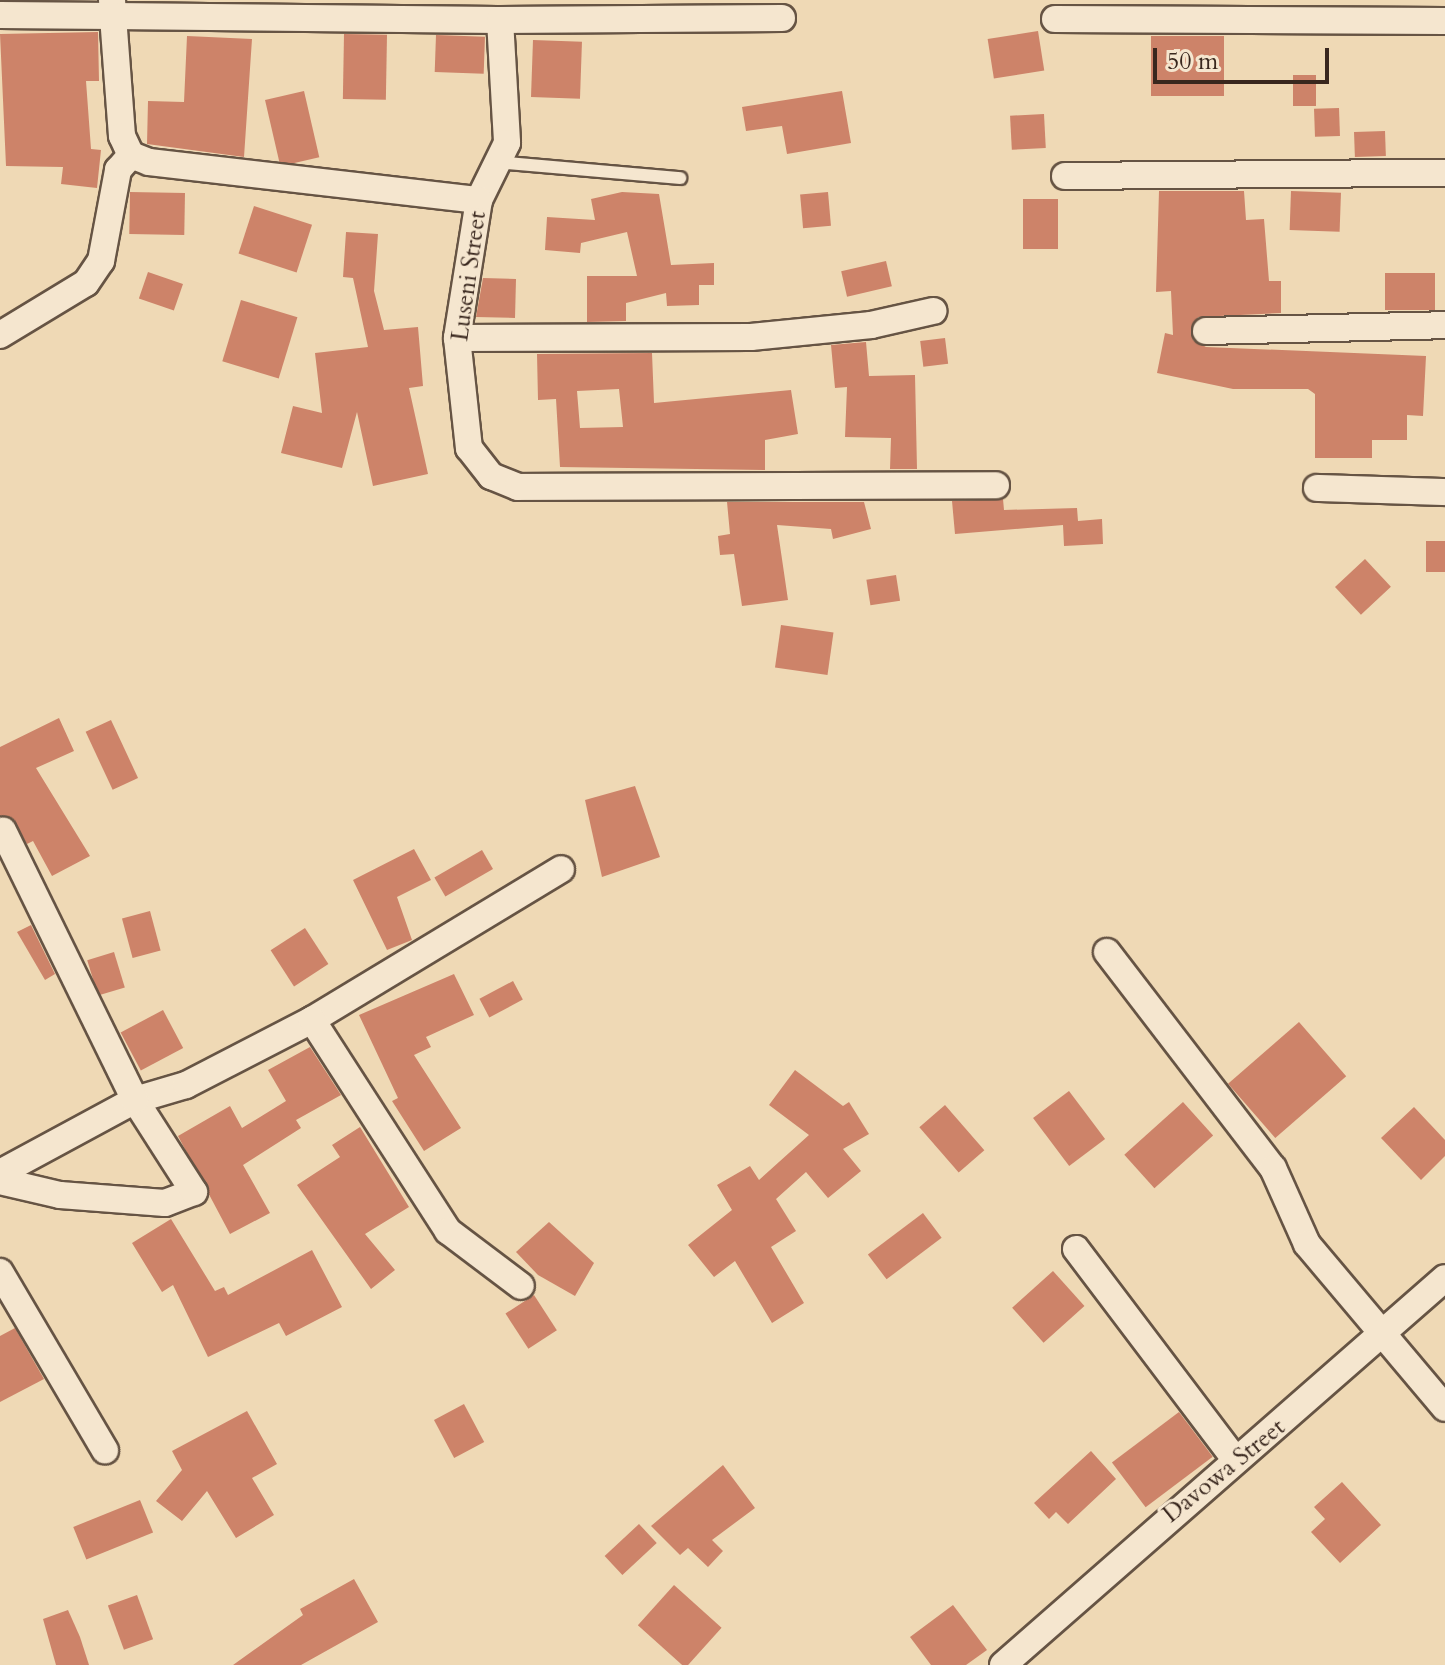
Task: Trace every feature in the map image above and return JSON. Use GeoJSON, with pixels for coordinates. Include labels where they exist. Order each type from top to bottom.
{"type":"FeatureCollection","features":[{"type":"Feature","properties":{"kind":"street"},"geometry":{"type":"LineString","coordinates":[[112,8],[122,136],[131,155],[188,170],[479,200]]}},
{"type":"Feature","properties":{"kind":"street"},"geometry":{"type":"LineString","coordinates":[[0,15],[112,8],[500,20],[782,18]]}},
{"type":"Feature","properties":{"kind":"street"},"geometry":{"type":"LineString","coordinates":[[1055,19],[1445,21]]}},
{"type":"Feature","properties":{"kind":"street","name":"Luseni Street"},"geometry":{"type":"LineString","coordinates":[[500,20],[508,124],[479,200],[457,338],[469,448],[491,476],[518,487],[996,485]]}},
{"type":"Feature","properties":{"kind":"street"},"geometry":{"type":"LineString","coordinates":[[0,335],[86,283],[101,261],[118,170],[131,155]]}},
{"type":"Feature","properties":{"kind":"street"},"geometry":{"type":"LineString","coordinates":[[1065,176],[1445,173]]}},
{"type":"Feature","properties":{"kind":"street"},"geometry":{"type":"LineString","coordinates":[[457,338],[751,337],[871,325],[933,311]]}},
{"type":"Feature","properties":{"kind":"street"},"geometry":{"type":"LineString","coordinates":[[1206,331],[1445,325]]}},
{"type":"Feature","properties":{"kind":"street"},"geometry":{"type":"LineString","coordinates":[[1317,488],[1445,492]]}},
{"type":"Feature","properties":{"kind":"street"},"geometry":{"type":"LineString","coordinates":[[0,1181],[60,1195],[186,1201],[194,1192],[187,1173],[135,1100],[3,831]]}},
{"type":"Feature","properties":{"kind":"street"},"geometry":{"type":"LineString","coordinates":[[0,1173],[135,1100],[186,1085],[312,1020],[561,869]]}},
{"type":"Feature","properties":{"kind":"street"},"geometry":{"type":"LineString","coordinates":[[1107,952],[1273,1168],[1307,1244],[1445,1408]]}},
{"type":"Feature","properties":{"kind":"street"},"geometry":{"type":"LineString","coordinates":[[312,1020],[448,1231],[521,1286]]}},
{"type":"Feature","properties":{"kind":"street"},"geometry":{"type":"LineString","coordinates":[[1076,1249],[1235,1459]]}},
{"type":"Feature","properties":{"kind":"street"},"geometry":{"type":"LineString","coordinates":[[0,1272],[105,1450]]}},
{"type":"Feature","properties":{"kind":"street","name":"Davowa Street"},"geometry":{"type":"LineString","coordinates":[[1003,1665],[1445,1278]]}},
{"type":"Feature","properties":{"kind":"lane"},"geometry":{"type":"LineString","coordinates":[[496,162],[680,178]]}},
{"type":"Feature","properties":{"kind":"building"},"geometry":{"type":"Polygon","coordinates":[[[1038,31],[1044,71],[994,78],[988,39],[1038,31]]]}},
{"type":"Feature","properties":{"kind":"building"},"geometry":{"type":"Polygon","coordinates":[[[98,32],[99,81],[86,81],[91,149],[101,150],[97,188],[61,184],[63,167],[6,166],[0,34],[98,32]]]}},
{"type":"Feature","properties":{"kind":"building"},"geometry":{"type":"Polygon","coordinates":[[[344,34],[387,35],[386,100],[343,99],[344,34]]]}},
{"type":"Feature","properties":{"kind":"building"},"geometry":{"type":"Polygon","coordinates":[[[436,35],[485,37],[484,74],[435,72],[436,35]]]}},
{"type":"Feature","properties":{"kind":"building"},"geometry":{"type":"Polygon","coordinates":[[[187,36],[252,39],[244,157],[147,144],[148,101],[184,102],[187,36]]]}},
{"type":"Feature","properties":{"kind":"building"},"geometry":{"type":"Polygon","coordinates":[[[1151,36],[1224,36],[1224,96],[1151,96],[1151,36]]]}},
{"type":"Feature","properties":{"kind":"building"},"geometry":{"type":"Polygon","coordinates":[[[533,40],[582,42],[580,99],[531,97],[533,40]]]}},
{"type":"Feature","properties":{"kind":"building"},"geometry":{"type":"Polygon","coordinates":[[[1293,75],[1316,75],[1316,106],[1293,106],[1293,75]]]}},
{"type":"Feature","properties":{"kind":"building"},"geometry":{"type":"Polygon","coordinates":[[[304,91],[319,157],[280,166],[265,100],[304,91]]]}},
{"type":"Feature","properties":{"kind":"building"},"geometry":{"type":"Polygon","coordinates":[[[842,91],[851,143],[787,154],[782,126],[746,131],[742,107],[842,91]]]}},
{"type":"Feature","properties":{"kind":"building"},"geometry":{"type":"Polygon","coordinates":[[[1339,108],[1340,136],[1315,137],[1314,109],[1339,108]]]}},
{"type":"Feature","properties":{"kind":"building"},"geometry":{"type":"Polygon","coordinates":[[[1044,114],[1046,148],[1012,150],[1010,116],[1044,114]]]}},
{"type":"Feature","properties":{"kind":"building"},"geometry":{"type":"Polygon","coordinates":[[[1385,131],[1386,156],[1355,157],[1354,132],[1385,131]]]}},
{"type":"Feature","properties":{"kind":"building"},"geometry":{"type":"Polygon","coordinates":[[[1159,191],[1244,191],[1246,220],[1264,219],[1269,281],[1281,281],[1281,313],[1198,317],[1193,340],[1206,347],[1426,356],[1423,416],[1407,415],[1407,440],[1372,440],[1372,458],[1315,458],[1315,394],[1308,389],[1233,389],[1157,373],[1165,333],[1173,335],[1171,291],[1156,292],[1159,191]]]}},
{"type":"Feature","properties":{"kind":"building"},"geometry":{"type":"Polygon","coordinates":[[[1291,191],[1341,193],[1340,232],[1290,230],[1291,191]]]}},
{"type":"Feature","properties":{"kind":"building"},"geometry":{"type":"Polygon","coordinates":[[[130,192],[185,193],[184,235],[129,234],[130,192]]]}},
{"type":"Feature","properties":{"kind":"building"},"geometry":{"type":"Polygon","coordinates":[[[622,192],[659,194],[671,265],[714,263],[714,285],[699,285],[699,305],[667,306],[666,293],[626,303],[626,321],[587,322],[587,276],[637,276],[627,232],[581,243],[580,253],[545,250],[547,217],[595,220],[591,199],[622,192]]]}},
{"type":"Feature","properties":{"kind":"building"},"geometry":{"type":"Polygon","coordinates":[[[828,192],[831,226],[803,228],[800,194],[828,192]]]}},
{"type":"Feature","properties":{"kind":"building"},"geometry":{"type":"Polygon","coordinates":[[[1023,199],[1058,199],[1058,249],[1023,249],[1023,199]]]}},
{"type":"Feature","properties":{"kind":"building"},"geometry":{"type":"Polygon","coordinates":[[[254,206],[312,225],[297,272],[239,254],[254,206]]]}},
{"type":"Feature","properties":{"kind":"building"},"geometry":{"type":"Polygon","coordinates":[[[346,232],[378,234],[374,291],[384,330],[418,327],[423,386],[409,388],[428,474],[373,486],[357,412],[342,468],[281,453],[293,406],[322,413],[315,353],[368,347],[353,278],[343,277],[346,232]]]}},
{"type":"Feature","properties":{"kind":"building"},"geometry":{"type":"Polygon","coordinates":[[[886,261],[892,286],[847,297],[841,271],[886,261]]]}},
{"type":"Feature","properties":{"kind":"building"},"geometry":{"type":"Polygon","coordinates":[[[148,272],[183,284],[174,311],[139,298],[148,272]]]}},
{"type":"Feature","properties":{"kind":"building"},"geometry":{"type":"Polygon","coordinates":[[[1385,273],[1435,273],[1435,310],[1385,310],[1385,273]]]}},
{"type":"Feature","properties":{"kind":"building"},"geometry":{"type":"Polygon","coordinates":[[[483,278],[516,279],[515,318],[476,317],[483,278]]]}},
{"type":"Feature","properties":{"kind":"building"},"geometry":{"type":"Polygon","coordinates":[[[241,300],[297,317],[279,378],[222,361],[241,300]]]}},
{"type":"Feature","properties":{"kind":"building"},"geometry":{"type":"Polygon","coordinates":[[[945,338],[948,364],[923,367],[920,341],[945,338]]]}},
{"type":"Feature","properties":{"kind":"building"},"geometry":{"type":"Polygon","coordinates":[[[866,342],[869,376],[915,375],[917,469],[890,469],[891,438],[845,437],[847,387],[835,388],[831,345],[866,342]]]}},
{"type":"Feature","properties":{"kind":"building"},"geometry":{"type":"Polygon","coordinates":[[[652,353],[654,403],[791,390],[798,434],[765,440],[765,470],[560,467],[556,399],[538,400],[537,354],[652,353]],[[619,389],[577,391],[580,428],[623,427],[619,389]]]}},
{"type":"Feature","properties":{"kind":"building"},"geometry":{"type":"Polygon","coordinates":[[[1003,499],[1004,510],[1077,508],[1078,521],[1102,519],[1103,544],[1064,546],[1063,525],[955,534],[952,501],[1003,499]]]}},
{"type":"Feature","properties":{"kind":"building"},"geometry":{"type":"Polygon","coordinates":[[[727,502],[864,502],[871,529],[833,539],[831,529],[777,525],[788,600],[742,606],[734,554],[720,555],[718,536],[730,534],[727,502]]]}},
{"type":"Feature","properties":{"kind":"building"},"geometry":{"type":"Polygon","coordinates":[[[1426,541],[1445,541],[1445,572],[1426,572],[1426,541]]]}},
{"type":"Feature","properties":{"kind":"building"},"geometry":{"type":"Polygon","coordinates":[[[1365,559],[1391,587],[1361,615],[1335,587],[1365,559]]]}},
{"type":"Feature","properties":{"kind":"building"},"geometry":{"type":"Polygon","coordinates":[[[896,575],[900,601],[870,605],[866,580],[896,575]]]}},
{"type":"Feature","properties":{"kind":"building"},"geometry":{"type":"Polygon","coordinates":[[[781,625],[833,632],[827,675],[775,668],[781,625]]]}},
{"type":"Feature","properties":{"kind":"building"},"geometry":{"type":"Polygon","coordinates":[[[59,718],[74,751],[36,768],[90,856],[52,876],[33,841],[27,844],[12,818],[0,816],[0,747],[59,718]]]}},
{"type":"Feature","properties":{"kind":"building"},"geometry":{"type":"Polygon","coordinates":[[[111,720],[138,778],[113,790],[86,732],[111,720]]]}},
{"type":"Feature","properties":{"kind":"building"},"geometry":{"type":"Polygon","coordinates":[[[635,786],[660,857],[602,877],[585,800],[635,786]]]}},
{"type":"Feature","properties":{"kind":"building"},"geometry":{"type":"Polygon","coordinates":[[[414,849],[431,880],[397,897],[412,940],[387,950],[353,880],[414,849]]]}},
{"type":"Feature","properties":{"kind":"building"},"geometry":{"type":"Polygon","coordinates":[[[482,850],[493,869],[445,897],[434,878],[482,850]]]}},
{"type":"Feature","properties":{"kind":"building"},"geometry":{"type":"Polygon","coordinates":[[[150,911],[161,951],[133,958],[122,919],[150,911]]]}},
{"type":"Feature","properties":{"kind":"building"},"geometry":{"type":"Polygon","coordinates":[[[31,925],[55,974],[45,980],[17,932],[31,925]]]}},
{"type":"Feature","properties":{"kind":"building"},"geometry":{"type":"Polygon","coordinates":[[[305,928],[328,964],[294,986],[271,950],[305,928]]]}},
{"type":"Feature","properties":{"kind":"building"},"geometry":{"type":"Polygon","coordinates":[[[114,952],[125,987],[98,996],[87,960],[114,952]]]}},
{"type":"Feature","properties":{"kind":"building"},"geometry":{"type":"Polygon","coordinates":[[[454,974],[474,1015],[426,1037],[431,1047],[414,1055],[461,1128],[424,1151],[392,1101],[398,1098],[359,1015],[454,974]]]}},
{"type":"Feature","properties":{"kind":"building"},"geometry":{"type":"Polygon","coordinates":[[[513,981],[523,1000],[489,1017],[479,999],[513,981]]]}},
{"type":"Feature","properties":{"kind":"building"},"geometry":{"type":"Polygon","coordinates":[[[163,1010],[183,1048],[141,1071],[121,1033],[163,1010]]]}},
{"type":"Feature","properties":{"kind":"building"},"geometry":{"type":"Polygon","coordinates":[[[1299,1022],[1346,1076],[1275,1138],[1228,1084],[1299,1022]]]}},
{"type":"Feature","properties":{"kind":"building"},"geometry":{"type":"Polygon","coordinates":[[[310,1047],[341,1095],[296,1120],[301,1128],[243,1165],[270,1213],[230,1234],[178,1136],[230,1106],[242,1128],[286,1101],[268,1070],[310,1047]]]}},
{"type":"Feature","properties":{"kind":"building"},"geometry":{"type":"Polygon","coordinates":[[[795,1070],[843,1106],[849,1102],[869,1134],[843,1149],[861,1171],[828,1198],[806,1172],[776,1199],[796,1231],[771,1247],[804,1303],[772,1323],[735,1261],[714,1277],[688,1245],[732,1210],[717,1185],[750,1166],[759,1180],[809,1135],[769,1105],[795,1070]]]}},
{"type":"Feature","properties":{"kind":"building"},"geometry":{"type":"Polygon","coordinates":[[[1069,1091],[1105,1139],[1069,1166],[1033,1118],[1069,1091]]]}},
{"type":"Feature","properties":{"kind":"building"},"geometry":{"type":"Polygon","coordinates":[[[1183,1102],[1213,1135],[1154,1188],[1124,1155],[1183,1102]]]}},
{"type":"Feature","properties":{"kind":"building"},"geometry":{"type":"Polygon","coordinates":[[[945,1105],[984,1150],[959,1173],[919,1127],[945,1105]]]}},
{"type":"Feature","properties":{"kind":"building"},"geometry":{"type":"Polygon","coordinates":[[[1414,1107],[1445,1140],[1445,1156],[1421,1180],[1381,1138],[1414,1107]]]}},
{"type":"Feature","properties":{"kind":"building"},"geometry":{"type":"Polygon","coordinates":[[[360,1127],[409,1207],[365,1234],[395,1270],[371,1289],[297,1185],[340,1157],[332,1145],[360,1127]]]}},
{"type":"Feature","properties":{"kind":"building"},"geometry":{"type":"Polygon","coordinates":[[[923,1213],[942,1238],[887,1279],[868,1255],[923,1213]]]}},
{"type":"Feature","properties":{"kind":"building"},"geometry":{"type":"Polygon","coordinates":[[[171,1219],[215,1291],[224,1287],[228,1295],[312,1250],[342,1307],[286,1336],[279,1323],[208,1357],[173,1285],[162,1292],[132,1243],[171,1219]]]}},
{"type":"Feature","properties":{"kind":"building"},"geometry":{"type":"Polygon","coordinates":[[[549,1222],[594,1263],[575,1296],[538,1275],[516,1252],[549,1222]]]}},
{"type":"Feature","properties":{"kind":"building"},"geometry":{"type":"Polygon","coordinates":[[[1053,1271],[1084,1306],[1044,1343],[1012,1308],[1053,1271]]]}},
{"type":"Feature","properties":{"kind":"building"},"geometry":{"type":"Polygon","coordinates":[[[534,1295],[557,1330],[528,1349],[505,1314],[534,1295]]]}},
{"type":"Feature","properties":{"kind":"building"},"geometry":{"type":"Polygon","coordinates":[[[15,1328],[44,1379],[0,1402],[0,1336],[15,1328]]]}},
{"type":"Feature","properties":{"kind":"building"},"geometry":{"type":"Polygon","coordinates":[[[464,1404],[484,1442],[454,1458],[434,1420],[464,1404]]]}},
{"type":"Feature","properties":{"kind":"building"},"geometry":{"type":"Polygon","coordinates":[[[247,1411],[277,1464],[252,1478],[274,1515],[236,1538],[207,1491],[182,1521],[156,1501],[182,1470],[172,1451],[247,1411]]]}},
{"type":"Feature","properties":{"kind":"building"},"geometry":{"type":"Polygon","coordinates":[[[1179,1412],[1213,1457],[1146,1507],[1112,1463],[1179,1412]]]}},
{"type":"Feature","properties":{"kind":"building"},"geometry":{"type":"Polygon","coordinates":[[[1091,1451],[1116,1479],[1068,1524],[1056,1512],[1049,1519],[1034,1503],[1091,1451]]]}},
{"type":"Feature","properties":{"kind":"building"},"geometry":{"type":"Polygon","coordinates":[[[723,1465],[755,1508],[712,1540],[723,1551],[708,1567],[688,1548],[680,1555],[651,1526],[723,1465]]]}},
{"type":"Feature","properties":{"kind":"building"},"geometry":{"type":"Polygon","coordinates":[[[1342,1482],[1381,1525],[1340,1563],[1311,1532],[1325,1519],[1314,1507],[1342,1482]]]}},
{"type":"Feature","properties":{"kind":"building"},"geometry":{"type":"Polygon","coordinates":[[[140,1500],[153,1532],[86,1559],[73,1527],[140,1500]]]}},
{"type":"Feature","properties":{"kind":"building"},"geometry":{"type":"Polygon","coordinates":[[[639,1524],[657,1543],[622,1575],[605,1556],[639,1524]]]}},
{"type":"Feature","properties":{"kind":"building"},"geometry":{"type":"Polygon","coordinates":[[[354,1579],[378,1622],[301,1665],[233,1665],[303,1615],[300,1609],[354,1579]]]}},
{"type":"Feature","properties":{"kind":"building"},"geometry":{"type":"Polygon","coordinates":[[[674,1585],[722,1628],[688,1665],[682,1665],[638,1625],[674,1585]]]}},
{"type":"Feature","properties":{"kind":"building"},"geometry":{"type":"Polygon","coordinates":[[[137,1595],[153,1639],[124,1650],[108,1606],[137,1595]]]}},
{"type":"Feature","properties":{"kind":"building"},"geometry":{"type":"Polygon","coordinates":[[[953,1605],[987,1650],[966,1665],[931,1665],[910,1637],[953,1605]]]}},
{"type":"Feature","properties":{"kind":"building"},"geometry":{"type":"Polygon","coordinates":[[[68,1610],[89,1665],[56,1665],[43,1619],[68,1610]]]}}]}
